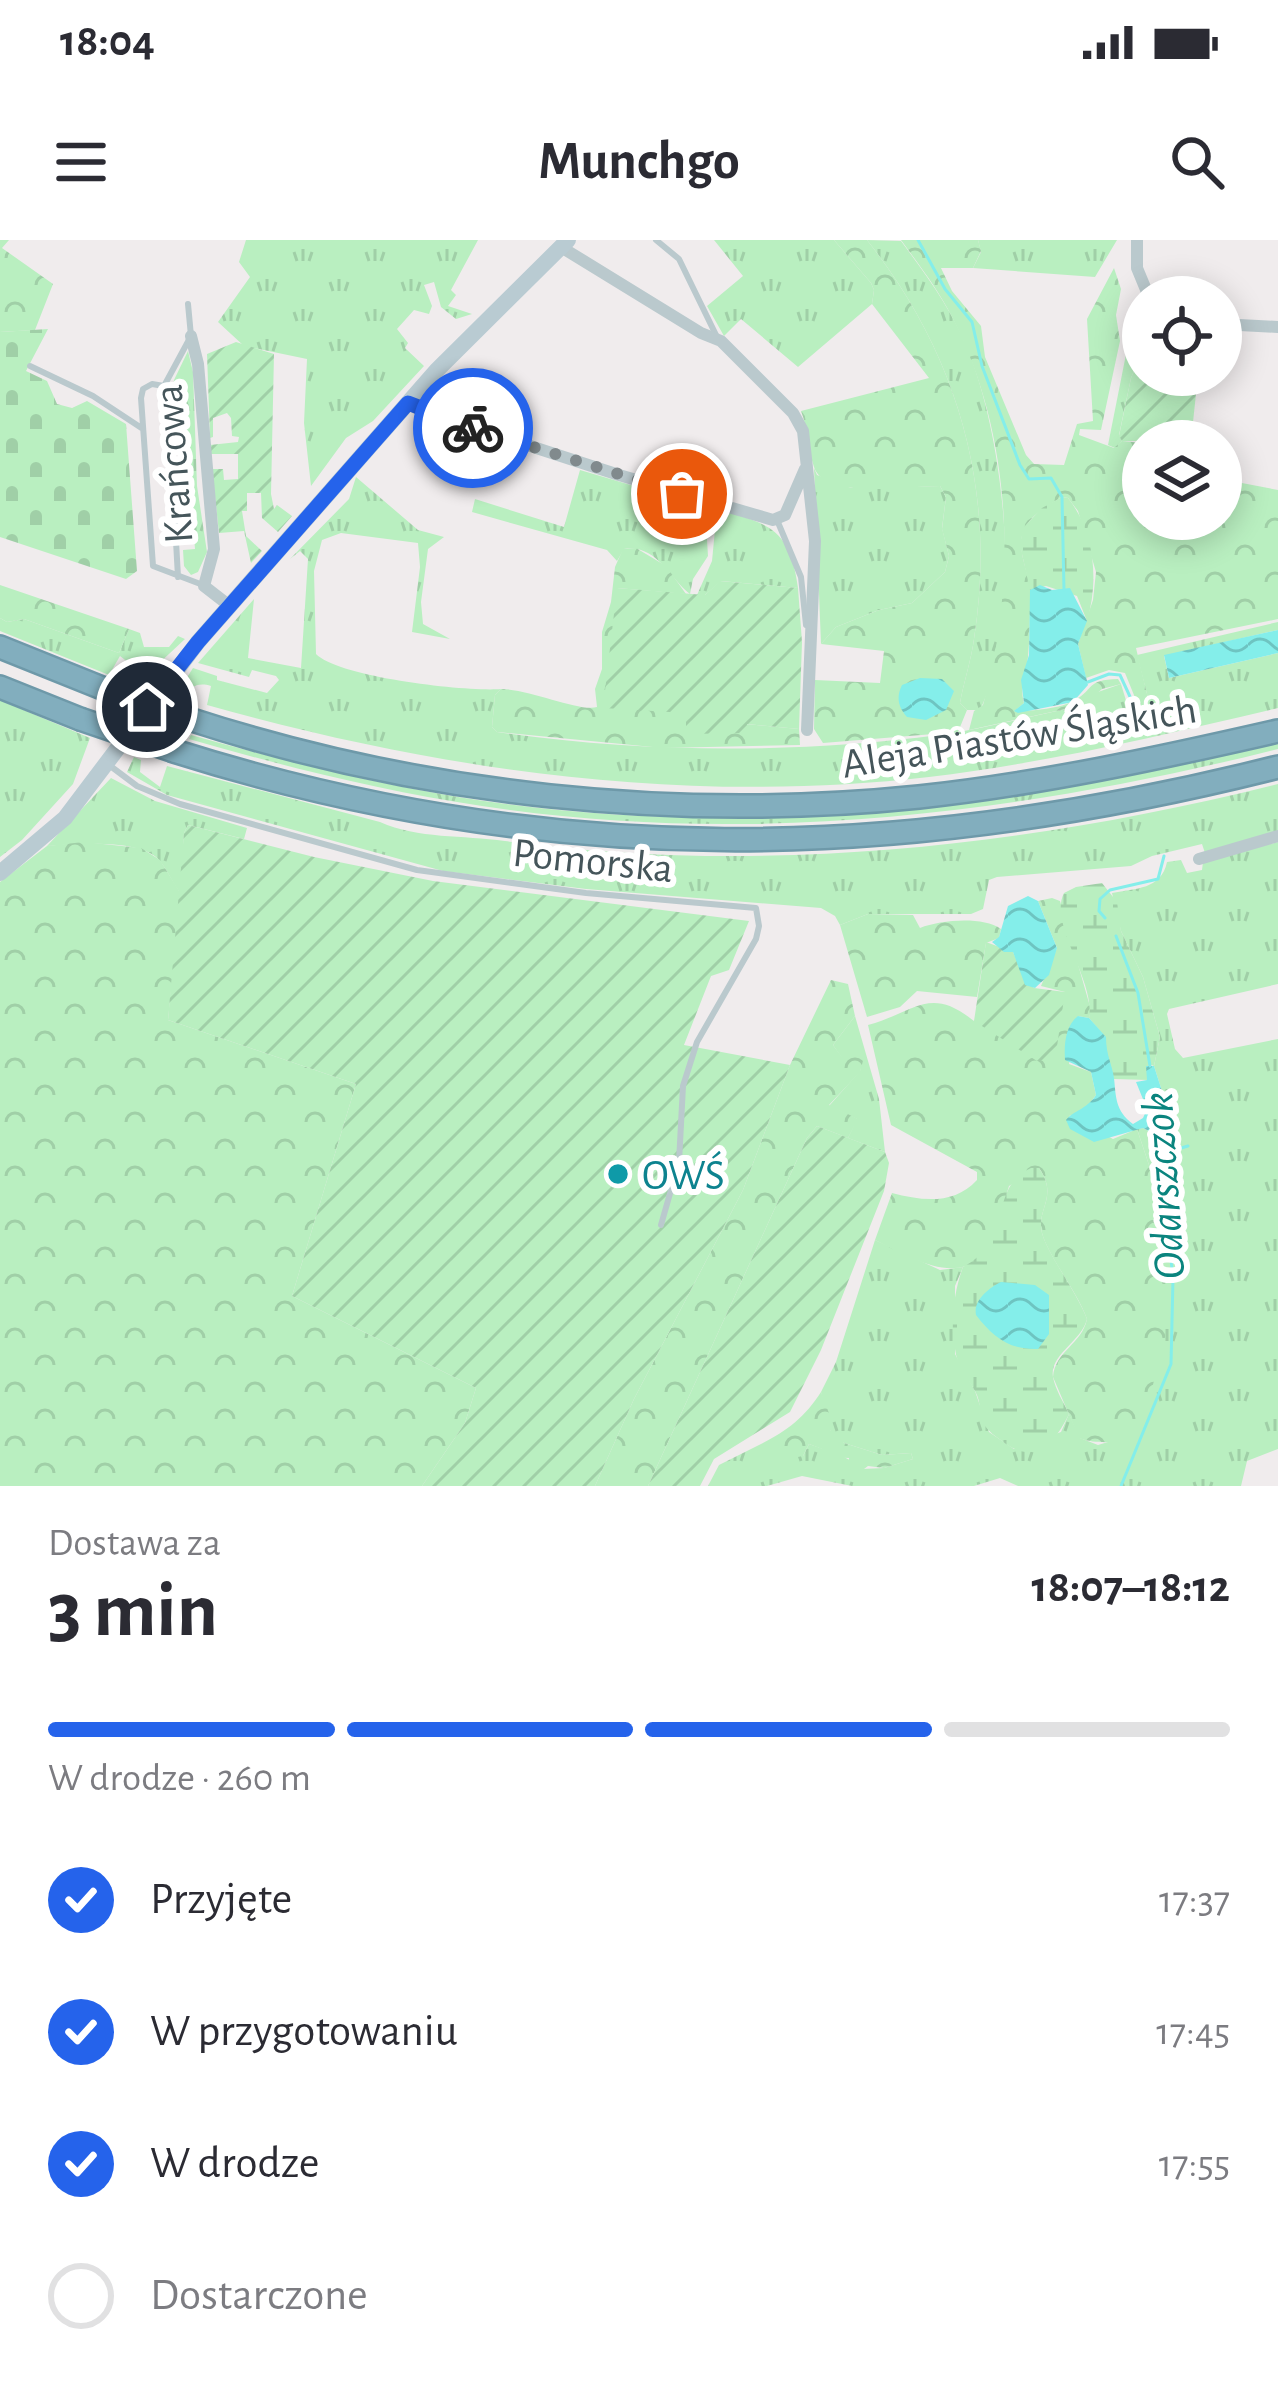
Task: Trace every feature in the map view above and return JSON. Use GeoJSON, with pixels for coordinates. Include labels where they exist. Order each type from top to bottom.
{"type":"FeatureCollection","features":[{"type":"Feature","properties":{"kind":"highway","name":"Aleja Piastów Śląskich"},"geometry":{"type":"LineString","coordinates":[[0,646],[189,719],[351,763],[555,796],[726,805],[858,802],[970,791],[1166,757],[1278,730]]}},
{"type":"Feature","properties":{"kind":"highway","name":"Aleja Piastów Śląskich"},"geometry":{"type":"LineString","coordinates":[[0,687],[174,751],[314,792],[485,824],[602,836],[743,841],[897,835],[1015,822],[1278,767]]}},
{"type":"Feature","properties":{"kind":"street"},"geometry":{"type":"LineString","coordinates":[[1137,240],[1140,276]]}},
{"type":"Feature","properties":{"kind":"street"},"geometry":{"type":"LineString","coordinates":[[0,872],[65,818],[167,680],[408,403],[564,244],[716,339],[793,413],[803,431],[814,541],[807,730]]}},
{"type":"Feature","properties":{"kind":"street"},"geometry":{"type":"LineString","coordinates":[[1242,325],[1278,327]]}},
{"type":"Feature","properties":{"kind":"street","name":"Krańcowa"},"geometry":{"type":"LineString","coordinates":[[191,336],[198,364],[214,549],[204,586],[231,607]]}},
{"type":"Feature","properties":{"kind":"street"},"geometry":{"type":"LineString","coordinates":[[408,403],[619,476],[777,520],[785,515],[805,468]]}},
{"type":"Feature","properties":{"kind":"street"},"geometry":{"type":"LineString","coordinates":[[1199,859],[1278,836]]}},
{"type":"Feature","properties":{"kind":"lane"},"geometry":{"type":"LineString","coordinates":[[656,240],[680,259],[716,339]]}},
{"type":"Feature","properties":{"kind":"lane","name":"Krańcowa"},"geometry":{"type":"LineString","coordinates":[[188,304],[191,336]]}},
{"type":"Feature","properties":{"kind":"lane"},"geometry":{"type":"LineString","coordinates":[[164,386],[191,336]]}},
{"type":"Feature","properties":{"kind":"lane"},"geometry":{"type":"LineString","coordinates":[[30,366],[92,396],[143,429]]}},
{"type":"Feature","properties":{"kind":"lane"},"geometry":{"type":"LineString","coordinates":[[164,386],[143,388],[153,566],[204,586]]}},
{"type":"Feature","properties":{"kind":"lane"},"geometry":{"type":"LineString","coordinates":[[164,386],[178,577]]}},
{"type":"Feature","properties":{"kind":"lane"},"geometry":{"type":"LineString","coordinates":[[777,520],[801,577],[809,650]]}},
{"type":"Feature","properties":{"kind":"lane","name":"Pomorska"},"geometry":{"type":"LineString","coordinates":[[107,763],[137,786],[180,804],[417,870],[586,893],[757,908],[756,938],[712,1010],[683,1086],[679,1162],[661,1225]]}},
{"type":"Feature","properties":{"kind":"green space"},"geometry":{"type":"Polygon","coordinates":[[[0,240],[9,240],[2,248],[53,284],[35,330],[0,332],[0,240]]]}},
{"type":"Feature","properties":{"kind":"green space"},"geometry":{"type":"Polygon","coordinates":[[[246,240],[478,240],[451,290],[456,295],[448,306],[472,314],[456,319],[441,307],[434,282],[424,285],[432,306],[429,314],[414,310],[397,329],[408,343],[405,348],[424,366],[373,421],[346,438],[311,486],[304,423],[307,359],[244,346],[218,322],[250,277],[239,262],[246,240]]]}},
{"type":"Feature","properties":{"kind":"green space"},"geometry":{"type":"Polygon","coordinates":[[[714,240],[834,240],[871,283],[872,304],[798,367],[741,319],[724,336],[707,306],[743,276],[714,240]]]}},
{"type":"Feature","properties":{"kind":"green space"},"geometry":{"type":"Polygon","coordinates":[[[834,240],[867,240],[899,284],[926,331],[964,428],[975,479],[980,584],[960,703],[967,710],[958,732],[823,743],[814,729],[815,680],[880,683],[884,651],[821,644],[836,627],[912,603],[945,572],[949,556],[942,529],[946,497],[940,486],[851,488],[821,478],[814,467],[801,411],[929,378],[872,304],[871,283],[834,240]]]}},
{"type":"Feature","properties":{"kind":"green space"},"geometry":{"type":"Polygon","coordinates":[[[867,240],[901,241],[938,294],[968,350],[992,432],[1000,480],[1005,580],[994,672],[980,710],[967,710],[960,703],[980,584],[975,479],[964,428],[926,331],[867,240]]]}},
{"type":"Feature","properties":{"kind":"green space"},"geometry":{"type":"Polygon","coordinates":[[[901,240],[978,240],[981,251],[973,268],[941,268],[952,291],[981,326],[985,357],[1026,455],[1034,464],[1064,465],[1077,424],[1093,421],[1087,319],[1114,268],[1121,289],[1116,315],[1120,341],[1101,430],[1080,429],[1079,435],[1114,448],[1122,441],[1122,540],[1242,540],[1242,483],[1278,490],[1278,619],[1136,648],[1148,698],[1138,705],[1125,673],[1109,670],[1086,678],[1078,644],[1093,600],[1096,572],[1078,511],[1062,497],[1033,517],[1022,535],[1031,600],[1024,703],[1015,711],[1069,703],[1100,681],[1118,679],[1121,684],[1102,689],[1084,705],[969,730],[974,711],[983,705],[994,657],[1001,608],[1003,508],[987,409],[972,362],[928,277],[901,240]]]}},
{"type":"Feature","properties":{"kind":"green space"},"geometry":{"type":"Polygon","coordinates":[[[978,240],[1117,240],[1095,277],[973,268],[981,252],[978,240]]]}},
{"type":"Feature","properties":{"kind":"green space"},"geometry":{"type":"Polygon","coordinates":[[[48,329],[26,371],[47,381],[57,404],[72,408],[87,401],[126,424],[137,571],[126,579],[0,537],[0,332],[48,329]]]}},
{"type":"Feature","properties":{"kind":"green space"},"geometry":{"type":"Polygon","coordinates":[[[236,342],[274,354],[271,494],[274,509],[277,505],[292,516],[278,532],[262,518],[261,493],[247,493],[247,511],[242,511],[246,536],[262,551],[251,563],[244,531],[219,533],[212,469],[223,469],[224,480],[238,479],[238,454],[211,454],[210,445],[238,442],[227,413],[213,418],[210,438],[207,354],[236,342]]]}},
{"type":"Feature","properties":{"kind":"green space"},"geometry":{"type":"Polygon","coordinates":[[[188,351],[197,486],[207,552],[198,572],[191,575],[184,566],[183,550],[195,549],[183,401],[172,400],[174,380],[188,351]]]}},
{"type":"Feature","properties":{"kind":"green space"},"geometry":{"type":"Polygon","coordinates":[[[1122,374],[1122,396],[1127,396],[1119,435],[1122,441],[1115,448],[1108,445],[1122,374]]]}},
{"type":"Feature","properties":{"kind":"green space"},"geometry":{"type":"Polygon","coordinates":[[[1127,396],[1196,396],[1193,420],[1122,420],[1127,396]]]}},
{"type":"Feature","properties":{"kind":"green space"},"geometry":{"type":"Polygon","coordinates":[[[814,468],[817,475],[851,488],[940,486],[946,497],[942,528],[949,556],[945,572],[912,603],[836,627],[821,644],[814,468]]]}},
{"type":"Feature","properties":{"kind":"green space"},"geometry":{"type":"Polygon","coordinates":[[[580,470],[705,507],[708,556],[693,579],[690,594],[645,552],[624,549],[617,561],[607,550],[472,512],[475,499],[564,527],[580,470]]]}},
{"type":"Feature","properties":{"kind":"green space"},"geometry":{"type":"Polygon","coordinates":[[[356,477],[418,530],[444,537],[428,549],[421,602],[423,624],[450,639],[412,632],[420,567],[418,543],[341,533],[322,540],[314,571],[316,654],[375,676],[501,689],[495,695],[492,727],[497,732],[607,744],[718,748],[829,746],[939,735],[1084,705],[1095,693],[1121,684],[1128,707],[1148,698],[1137,655],[1278,622],[1278,630],[1164,656],[1169,678],[1278,653],[1278,708],[973,771],[838,785],[746,787],[655,784],[474,764],[207,705],[211,686],[198,685],[182,697],[176,695],[193,668],[217,680],[267,693],[279,680],[252,670],[249,677],[198,663],[254,599],[248,658],[301,668],[308,559],[300,551],[290,559],[349,499],[356,477]]]}},
{"type":"Feature","properties":{"kind":"green space"},"geometry":{"type":"Polygon","coordinates":[[[1062,497],[1077,511],[1089,541],[1093,590],[1087,621],[1077,596],[1046,586],[1030,590],[1020,545],[1023,528],[1042,508],[1062,497]]]}},
{"type":"Feature","properties":{"kind":"green space"},"geometry":{"type":"Polygon","coordinates":[[[717,509],[774,532],[789,552],[798,588],[721,581],[705,595],[697,595],[712,561],[717,509]]]}},
{"type":"Feature","properties":{"kind":"green space"},"geometry":{"type":"Polygon","coordinates":[[[636,548],[666,566],[686,594],[617,588],[686,713],[686,733],[746,732],[746,724],[799,729],[800,745],[663,748],[497,732],[492,727],[495,695],[501,689],[597,707],[602,632],[615,567],[623,549],[636,548]]]}},
{"type":"Feature","properties":{"kind":"green space"},"geometry":{"type":"Polygon","coordinates":[[[720,581],[798,588],[802,642],[799,729],[747,724],[747,733],[686,734],[686,713],[603,708],[617,588],[705,595],[720,581]]]}},
{"type":"Feature","properties":{"kind":"green space"},"geometry":{"type":"Polygon","coordinates":[[[0,585],[129,629],[119,653],[24,619],[7,622],[0,618],[0,585]]]}},
{"type":"Feature","properties":{"kind":"green space"},"geometry":{"type":"Polygon","coordinates":[[[0,618],[7,622],[24,619],[119,653],[129,629],[140,633],[144,647],[169,647],[178,636],[185,639],[139,682],[134,667],[120,656],[109,675],[0,631],[0,618]]]}},
{"type":"Feature","properties":{"kind":"green space"},"geometry":{"type":"Polygon","coordinates":[[[0,700],[90,738],[73,784],[0,857],[0,700]]]}},
{"type":"Feature","properties":{"kind":"green space"},"geometry":{"type":"Polygon","coordinates":[[[191,735],[447,795],[584,812],[684,817],[784,817],[983,800],[1180,765],[1278,742],[1278,749],[1082,791],[983,806],[783,823],[683,824],[582,818],[445,800],[298,769],[189,739],[191,735]]]}},
{"type":"Feature","properties":{"kind":"green space"},"geometry":{"type":"Polygon","coordinates":[[[134,757],[141,760],[140,772],[160,787],[167,766],[410,831],[602,851],[700,856],[894,849],[1087,824],[1278,784],[1278,832],[1205,853],[1202,844],[1131,866],[997,877],[989,880],[983,909],[971,914],[868,914],[840,925],[821,908],[586,889],[443,871],[167,795],[127,772],[134,757]]]}},
{"type":"Feature","properties":{"kind":"green space"},"geometry":{"type":"Polygon","coordinates":[[[111,778],[155,801],[247,828],[244,839],[188,825],[181,894],[160,861],[139,849],[107,844],[47,846],[111,778]]]}},
{"type":"Feature","properties":{"kind":"green space"},"geometry":{"type":"Polygon","coordinates":[[[188,825],[433,881],[749,921],[729,970],[711,976],[684,1045],[790,1065],[743,1190],[634,1399],[595,1486],[422,1486],[465,1423],[476,1388],[292,1296],[356,1084],[168,1020],[188,825]]]}},
{"type":"Feature","properties":{"kind":"green space"},"geometry":{"type":"Polygon","coordinates":[[[84,842],[141,848],[160,860],[181,894],[168,1020],[356,1084],[292,1296],[476,1388],[465,1423],[422,1486],[0,1486],[0,882],[47,846],[84,842]]]}},
{"type":"Feature","properties":{"kind":"green space"},"geometry":{"type":"Polygon","coordinates":[[[1278,842],[1278,984],[1169,1009],[1167,1014],[1175,1049],[1183,1058],[1278,1039],[1278,1449],[1247,1461],[1241,1486],[1018,1486],[1000,1478],[974,1486],[852,1486],[802,1476],[767,1486],[708,1486],[719,1465],[761,1444],[803,1456],[809,1444],[862,1469],[913,1459],[911,1453],[882,1455],[844,1443],[830,1430],[821,1392],[836,1362],[875,1240],[940,1270],[963,1267],[955,1286],[955,1354],[989,1432],[1014,1449],[1061,1432],[1069,1414],[1080,1438],[1098,1445],[1118,1439],[1160,1221],[1154,1180],[1137,1129],[1174,1144],[1175,1132],[1154,1066],[1160,1037],[1112,893],[1153,883],[1167,862],[1181,860],[1187,873],[1202,870],[1203,862],[1278,842]]]}},
{"type":"Feature","properties":{"kind":"green space"},"geometry":{"type":"Polygon","coordinates":[[[1102,883],[1117,902],[1121,931],[1143,977],[1160,1037],[1148,1080],[1114,1079],[1106,1059],[1105,1037],[1089,1018],[1086,987],[1062,920],[1064,893],[1102,883]]]}},
{"type":"Feature","properties":{"kind":"green space"},"geometry":{"type":"Polygon","coordinates":[[[1038,901],[1060,901],[1091,1010],[1089,1018],[1078,1016],[1069,1064],[1091,1072],[1096,1095],[1083,1112],[1069,1116],[1113,1139],[1137,1129],[1154,1180],[1158,1244],[1166,1269],[1165,1337],[1138,1444],[1079,1438],[1053,1377],[1058,1360],[1087,1319],[1042,1233],[1047,1187],[1039,1168],[1009,1186],[996,1232],[973,1263],[942,1268],[875,1240],[892,1193],[948,1197],[968,1188],[977,1180],[977,1172],[891,1125],[868,1025],[933,1003],[958,1010],[974,1021],[1065,992],[1041,986],[1057,948],[1038,901]]]}},
{"type":"Feature","properties":{"kind":"green space"},"geometry":{"type":"Polygon","coordinates":[[[868,914],[913,915],[920,928],[961,921],[1001,929],[999,938],[986,943],[977,997],[917,991],[900,1007],[867,1017],[840,925],[868,914]]]}},
{"type":"Feature","properties":{"kind":"green space"},"geometry":{"type":"Polygon","coordinates":[[[986,942],[1013,952],[1034,988],[1065,992],[1055,1060],[1037,1061],[974,1021],[986,942]]]}},
{"type":"Feature","properties":{"kind":"green space"},"geometry":{"type":"Polygon","coordinates":[[[831,980],[848,984],[855,1016],[833,1045],[842,1057],[864,1057],[860,1072],[829,1105],[858,1119],[848,1138],[817,1126],[807,1138],[648,1486],[595,1486],[634,1399],[743,1190],[790,1065],[831,980]]]}},
{"type":"Feature","properties":{"kind":"green space"},"geometry":{"type":"Polygon","coordinates":[[[855,1016],[879,1099],[885,1152],[848,1138],[857,1119],[829,1106],[860,1071],[863,1057],[842,1058],[833,1045],[855,1016]]]}},
{"type":"Feature","properties":{"kind":"green space"},"geometry":{"type":"Polygon","coordinates":[[[817,1126],[885,1152],[889,1163],[884,1191],[821,1350],[790,1412],[714,1459],[700,1486],[648,1486],[807,1138],[817,1126]]]}},
{"type":"Feature","properties":{"kind":"green space"},"geometry":{"type":"Polygon","coordinates":[[[1031,1168],[1039,1168],[1047,1187],[1041,1224],[1045,1242],[1087,1319],[1053,1369],[1069,1414],[1052,1441],[1027,1452],[1006,1444],[985,1426],[977,1395],[956,1355],[953,1319],[963,1267],[989,1243],[1009,1187],[1031,1168]]]}},
{"type":"Feature","properties":{"kind":"green space"},"geometry":{"type":"Polygon","coordinates":[[[821,1392],[830,1430],[844,1443],[882,1455],[911,1453],[913,1459],[884,1468],[868,1466],[856,1475],[848,1469],[849,1458],[823,1457],[822,1449],[809,1444],[803,1456],[772,1462],[764,1458],[761,1444],[795,1422],[821,1392]]]}},
{"type":"Feature","properties":{"kind":"water"},"geometry":{"type":"Polygon","coordinates":[[[1040,585],[1052,590],[1070,588],[1087,621],[1078,644],[1088,685],[1073,702],[1018,713],[1014,711],[1024,703],[1021,680],[1029,655],[1030,590],[1040,585]]]}},
{"type":"Feature","properties":{"kind":"water"},"geometry":{"type":"Polygon","coordinates":[[[1278,630],[1278,653],[1169,678],[1164,655],[1278,630]]]}},
{"type":"Feature","properties":{"kind":"water"},"geometry":{"type":"Polygon","coordinates":[[[920,678],[942,679],[954,691],[946,710],[926,720],[907,717],[899,702],[902,685],[920,678]]]}},
{"type":"Feature","properties":{"kind":"water"},"geometry":{"type":"Polygon","coordinates":[[[1028,896],[1038,901],[1057,948],[1049,975],[1035,988],[1025,985],[1013,952],[1004,952],[992,942],[999,937],[1008,906],[1028,896]]]}},
{"type":"Feature","properties":{"kind":"water"},"geometry":{"type":"Polygon","coordinates":[[[1078,1016],[1089,1018],[1106,1037],[1117,1103],[1133,1124],[1147,1109],[1136,1082],[1147,1080],[1146,1066],[1154,1066],[1175,1144],[1143,1128],[1094,1142],[1070,1129],[1066,1120],[1096,1095],[1091,1072],[1065,1060],[1068,1030],[1078,1016]]]}},
{"type":"Feature","properties":{"kind":"water"},"geometry":{"type":"Polygon","coordinates":[[[1001,1282],[1035,1285],[1049,1295],[1049,1334],[1038,1349],[1002,1341],[976,1315],[979,1300],[1001,1282]]]}},
{"type":"Feature","properties":{"kind":"waterway","name":"Odarszczok"},"geometry":{"type":"LineString","coordinates":[[918,240],[945,289],[972,322],[982,366],[1020,465],[1029,479],[1051,478],[1062,497],[1064,590]]}},
{"type":"Feature","properties":{"kind":"waterway","name":"Odarszczok"},"geometry":{"type":"LineString","coordinates":[[1088,682],[1120,675],[1132,701]]}},
{"type":"Feature","properties":{"kind":"waterway","name":"Odarszczok"},"geometry":{"type":"LineString","coordinates":[[1105,918],[1099,911],[1100,899],[1110,890],[1158,879],[1164,856]]}},
{"type":"Feature","properties":{"kind":"waterway","name":"Odarszczok"},"geometry":{"type":"LineString","coordinates":[[1116,936],[1138,993],[1150,1066]]}},
{"type":"Feature","properties":{"kind":"waterway","name":"Odarszczok"},"geometry":{"type":"LineString","coordinates":[[1121,1486],[1171,1364],[1173,1278],[1163,1186],[1168,1139]]}},
{"type":"Feature","properties":{"kind":"waterway"},"geometry":{"type":"LineString","coordinates":[[1167,1152],[1188,1146]]}},
{"type":"Feature","properties":{"kind":"way so far"},"geometry":{"type":"LineString","coordinates":[[473,428],[682,494]]}},
{"type":"Feature","properties":{"kind":"place","name":"OWŚ"},"geometry":{"type":"Point","coordinates":[618,1174]}},
{"type":"Feature","properties":{"kind":"route"},"geometry":{"type":"LineString","coordinates":[[147,707],[198,642],[408,403],[473,428]]}}]}
